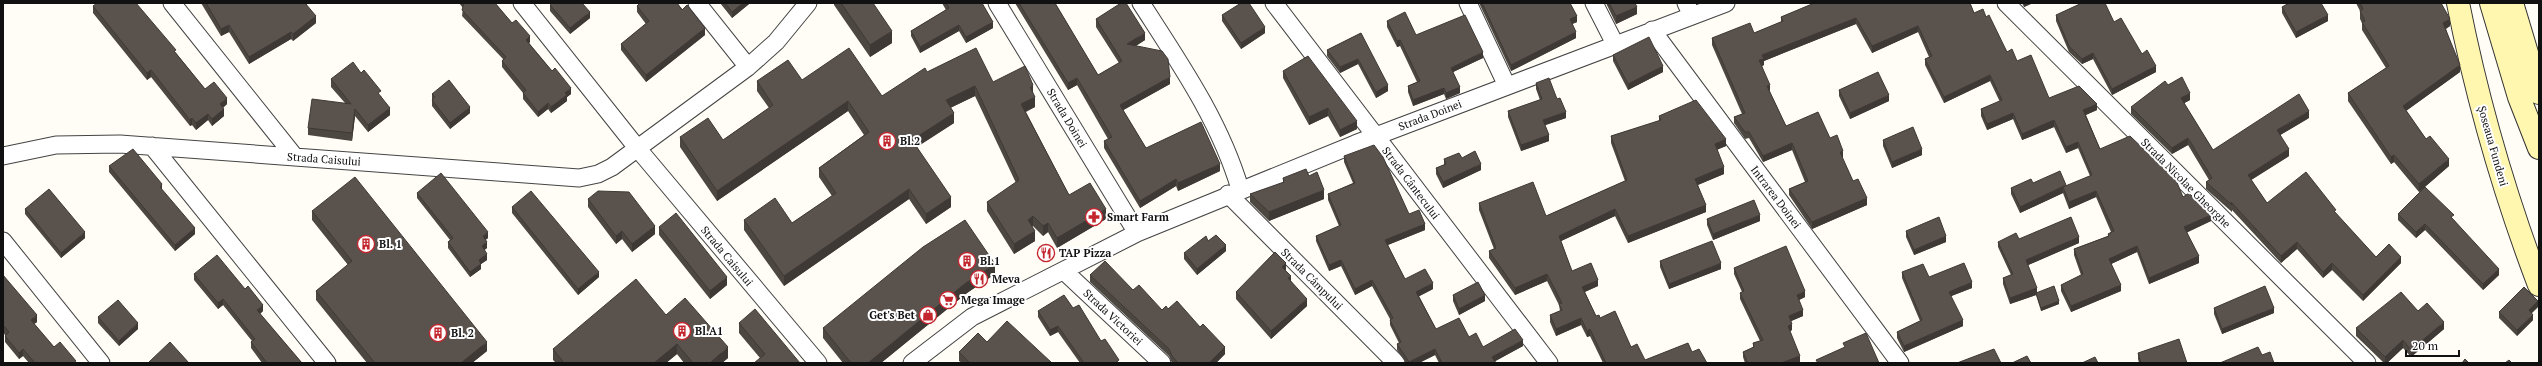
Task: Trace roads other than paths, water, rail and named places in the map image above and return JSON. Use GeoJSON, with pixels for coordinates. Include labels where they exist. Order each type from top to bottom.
{"type":"FeatureCollection","features":[{"type":"Feature","properties":{"kind":"street"},"geometry":{"type":"LineString","coordinates":[[172,3],[295,157]]}},
{"type":"Feature","properties":{"kind":"street","name":"Strada Caisului"},"geometry":{"type":"LineString","coordinates":[[522,3],[638,149],[818,363]]}},
{"type":"Feature","properties":{"kind":"street"},"geometry":{"type":"LineString","coordinates":[[697,3],[748,67]]}},
{"type":"Feature","properties":{"kind":"street"},"geometry":{"type":"LineString","coordinates":[[638,149],[748,67],[776,42],[808,3]]}},
{"type":"Feature","properties":{"kind":"street","name":"Strada Doinei"},"geometry":{"type":"LineString","coordinates":[[997,3],[1136,234]]}},
{"type":"Feature","properties":{"kind":"street"},"geometry":{"type":"LineString","coordinates":[[1141,3],[1204,104],[1233,164],[1234,192]]}},
{"type":"Feature","properties":{"kind":"street","name":"Strada Cântecului"},"geometry":{"type":"LineString","coordinates":[[1274,3],[1548,363]]}},
{"type":"Feature","properties":{"kind":"street"},"geometry":{"type":"LineString","coordinates":[[1468,3],[1508,86]]}},
{"type":"Feature","properties":{"kind":"street"},"geometry":{"type":"LineString","coordinates":[[1594,3],[1615,44]]}},
{"type":"Feature","properties":{"kind":"street","name":"Strada Doinei"},"geometry":{"type":"LineString","coordinates":[[912,363],[972,317],[1064,272],[1136,234],[1234,192],[1652,30],[1689,9],[1726,3]]}},
{"type":"Feature","properties":{"kind":"street","name":"Strada Nicolae Gheorghe"},"geometry":{"type":"LineString","coordinates":[[2006,3],[2367,363]]}},
{"type":"Feature","properties":{"kind":"street","name":"Șoseaua Fundeni"},"geometry":{"type":"LineString","coordinates":[[2458,3],[2477,93],[2503,184],[2539,285]]}},
{"type":"Feature","properties":{"kind":"street"},"geometry":{"type":"LineString","coordinates":[[2491,3],[2518,96],[2539,148]]}},
{"type":"Feature","properties":{"kind":"street"},"geometry":{"type":"LineString","coordinates":[[2512,3],[2539,93]]}},
{"type":"Feature","properties":{"kind":"street","name":"Intrarea Doinei"},"geometry":{"type":"LineString","coordinates":[[1652,30],[1900,363]]}},
{"type":"Feature","properties":{"kind":"street","name":"Strada Caisului"},"geometry":{"type":"LineString","coordinates":[[3,156],[56,145],[107,144],[152,146],[579,178],[598,174],[638,149]]}},
{"type":"Feature","properties":{"kind":"street"},"geometry":{"type":"LineString","coordinates":[[152,146],[327,363]]}},
{"type":"Feature","properties":{"kind":"street","name":"Strada Câmpului"},"geometry":{"type":"LineString","coordinates":[[1234,192],[1396,363]]}},
{"type":"Feature","properties":{"kind":"street"},"geometry":{"type":"LineString","coordinates":[[3,241],[101,363]]}},
{"type":"Feature","properties":{"kind":"street","name":"Strada Victoriei"},"geometry":{"type":"LineString","coordinates":[[1064,272],[1162,363]]}},
{"type":"Feature","properties":{"kind":"place","name":"Bl.2"},"geometry":{"type":"Point","coordinates":[887,141]}},
{"type":"Feature","properties":{"kind":"place","name":"Smart Farm"},"geometry":{"type":"Point","coordinates":[1094,217]}},
{"type":"Feature","properties":{"kind":"place","name":"Bl. 1"},"geometry":{"type":"Point","coordinates":[366,244]}},
{"type":"Feature","properties":{"kind":"place","name":"TAP Pizza"},"geometry":{"type":"Point","coordinates":[1046,253]}},
{"type":"Feature","properties":{"kind":"place","name":"Bl.1"},"geometry":{"type":"Point","coordinates":[967,261]}},
{"type":"Feature","properties":{"kind":"place","name":"Meva"},"geometry":{"type":"Point","coordinates":[979,279]}},
{"type":"Feature","properties":{"kind":"place","name":"Mega Image"},"geometry":{"type":"Point","coordinates":[948,300]}},
{"type":"Feature","properties":{"kind":"place","name":"Get's Bet"},"geometry":{"type":"Point","coordinates":[928,315]}},
{"type":"Feature","properties":{"kind":"place","name":"Bl.A1"},"geometry":{"type":"Point","coordinates":[682,331]}},
{"type":"Feature","properties":{"kind":"place","name":"Bl. 2"},"geometry":{"type":"Point","coordinates":[438,333]}}]}
